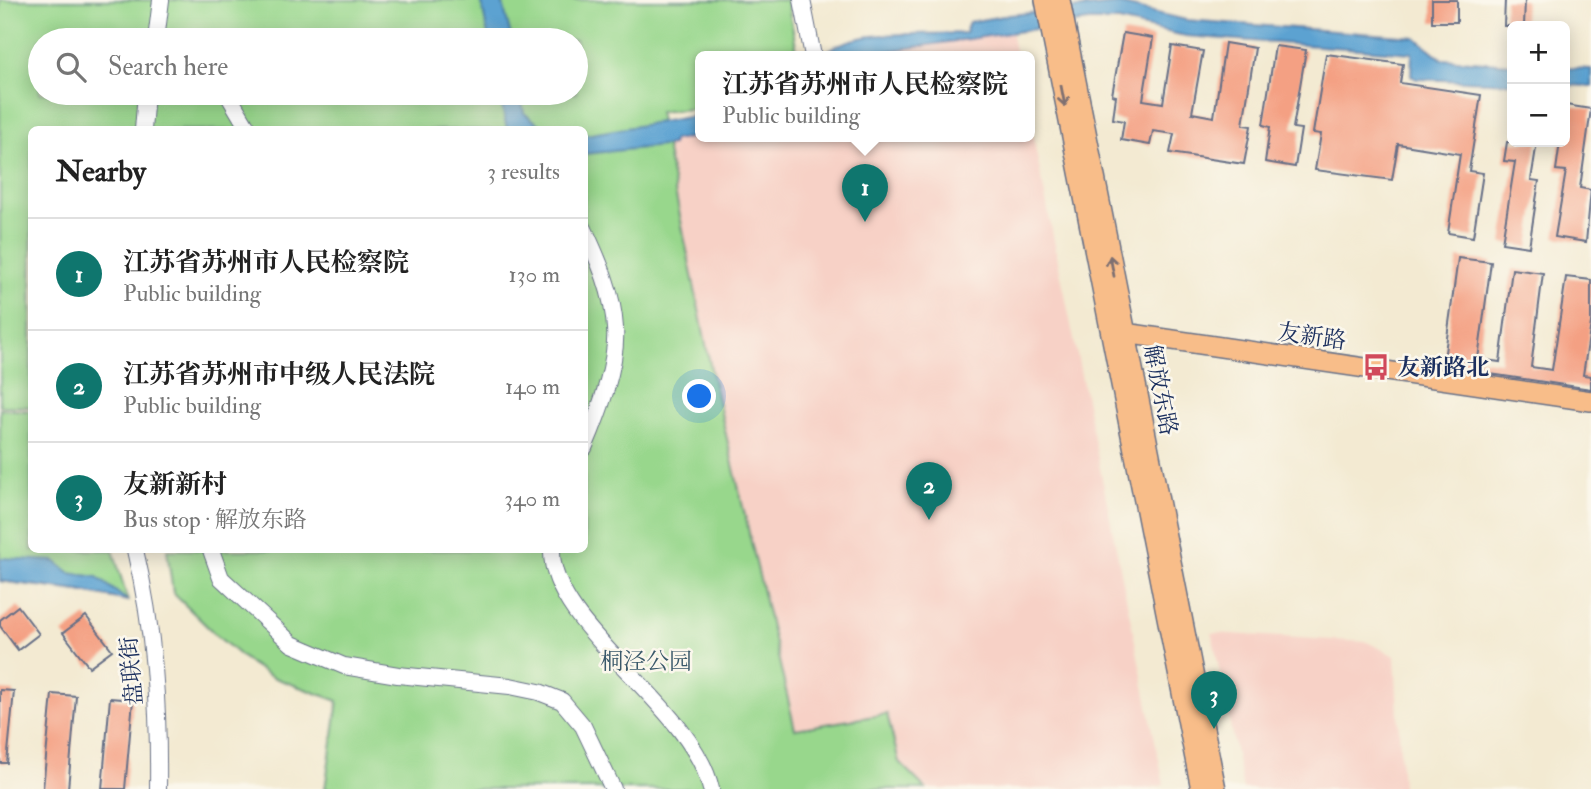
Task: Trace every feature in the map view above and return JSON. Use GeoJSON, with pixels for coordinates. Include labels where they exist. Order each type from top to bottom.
{"type":"FeatureCollection","features":[{"type":"Feature","properties":{"kind":"main road","name":"解放东路"},"geometry":{"type":"LineString","coordinates":[[1053,3],[1119,341],[1201,789]]}},
{"type":"Feature","properties":{"kind":"main road","name":"解放东路"},"geometry":{"type":"LineString","coordinates":[[1119,341],[1216,789]]}},
{"type":"Feature","properties":{"kind":"main road","name":"友新路"},"geometry":{"type":"LineString","coordinates":[[1119,341],[1591,401]]}},
{"type":"Feature","properties":{"kind":"main road","name":"友新路"},"geometry":{"type":"LineString","coordinates":[[1119,341],[1591,413]]}},
{"type":"Feature","properties":{"kind":"street"},"geometry":{"type":"LineString","coordinates":[[160,28],[161,0]]}},
{"type":"Feature","properties":{"kind":"street"},"geometry":{"type":"LineString","coordinates":[[802,0],[812,51]]}},
{"type":"Feature","properties":{"kind":"street"},"geometry":{"type":"LineString","coordinates":[[143,126],[145,105]]}},
{"type":"Feature","properties":{"kind":"street"},"geometry":{"type":"LineString","coordinates":[[234,105],[247,126]]}},
{"type":"Feature","properties":{"kind":"street"},"geometry":{"type":"LineString","coordinates":[[588,238],[605,276],[615,329],[599,413],[588,439]]}},
{"type":"Feature","properties":{"kind":"street","name":"盘联街"},"geometry":{"type":"LineString","coordinates":[[136,553],[152,635],[159,720],[158,789]]}},
{"type":"Feature","properties":{"kind":"street"},"geometry":{"type":"LineString","coordinates":[[212,553],[221,578],[292,644],[344,666],[398,675],[510,686],[540,692],[562,701],[583,726],[614,789]]}},
{"type":"Feature","properties":{"kind":"street"},"geometry":{"type":"LineString","coordinates":[[552,553],[566,602],[668,715],[696,754],[710,789]]}},
{"type":"Feature","properties":{"kind":"shaded area"},"geometry":{"type":"Polygon","coordinates":[[[1011,31],[1015,51],[879,51],[1011,31]]]}},
{"type":"Feature","properties":{"kind":"shaded area"},"geometry":{"type":"Polygon","coordinates":[[[695,137],[695,142],[1034,142],[1164,785],[1147,789],[926,789],[899,762],[887,714],[796,729],[713,379],[665,146],[672,145],[672,140],[695,137]]]}},
{"type":"Feature","properties":{"kind":"shaded area"},"geometry":{"type":"Polygon","coordinates":[[[1212,633],[1367,642],[1395,656],[1402,789],[1243,789],[1212,633]]]}},
{"type":"Feature","properties":{"kind":"green space","name":"桐泾公园"},"geometry":{"type":"Polygon","coordinates":[[[0,0],[787,0],[797,51],[695,51],[695,108],[659,112],[713,379],[795,729],[887,714],[899,762],[926,789],[325,789],[338,701],[272,677],[248,662],[173,593],[167,553],[588,553],[588,126],[28,126],[28,407],[0,406],[0,0]]]}},
{"type":"Feature","properties":{"kind":"green space"},"geometry":{"type":"Polygon","coordinates":[[[0,409],[28,411],[28,553],[114,553],[128,601],[79,591],[0,581],[0,409]]]}},
{"type":"Feature","properties":{"kind":"water"},"geometry":{"type":"Polygon","coordinates":[[[481,0],[502,0],[509,28],[487,28],[481,0]]]}},
{"type":"Feature","properties":{"kind":"water"},"geometry":{"type":"Polygon","coordinates":[[[1120,4],[1186,20],[1415,37],[1442,59],[1507,64],[1507,83],[1416,79],[1411,75],[1412,53],[1185,36],[1119,21],[1089,21],[889,51],[829,51],[851,40],[870,36],[965,33],[969,22],[1009,15],[1120,4]]]}},
{"type":"Feature","properties":{"kind":"water"},"geometry":{"type":"Polygon","coordinates":[[[1570,68],[1591,69],[1591,86],[1570,85],[1570,68]]]}},
{"type":"Feature","properties":{"kind":"water"},"geometry":{"type":"Polygon","coordinates":[[[502,105],[522,105],[524,113],[542,126],[506,126],[502,105]]]}},
{"type":"Feature","properties":{"kind":"water"},"geometry":{"type":"Polygon","coordinates":[[[695,116],[695,137],[673,140],[672,145],[588,154],[588,134],[695,116]]]}},
{"type":"Feature","properties":{"kind":"water"},"geometry":{"type":"Polygon","coordinates":[[[0,558],[55,561],[70,573],[97,577],[128,601],[79,591],[0,581],[0,558]]]}},
{"type":"Feature","properties":{"kind":"building"},"geometry":{"type":"Polygon","coordinates":[[[1432,0],[1457,0],[1457,22],[1432,22],[1432,0]]]}},
{"type":"Feature","properties":{"kind":"building"},"geometry":{"type":"Polygon","coordinates":[[[1505,0],[1525,0],[1524,21],[1507,21],[1507,26],[1504,26],[1505,0]]]}},
{"type":"Feature","properties":{"kind":"building"},"geometry":{"type":"Polygon","coordinates":[[[1123,33],[1153,38],[1143,100],[1163,103],[1172,46],[1203,51],[1192,113],[1214,117],[1225,43],[1255,48],[1243,125],[1251,126],[1244,164],[1170,153],[1174,134],[1153,131],[1150,145],[1121,140],[1124,121],[1113,119],[1116,96],[1112,95],[1123,33]]]}},
{"type":"Feature","properties":{"kind":"building"},"geometry":{"type":"Polygon","coordinates":[[[1275,46],[1306,50],[1293,128],[1301,129],[1295,167],[1265,162],[1270,127],[1263,125],[1275,46]]]}},
{"type":"Feature","properties":{"kind":"building"},"geometry":{"type":"Polygon","coordinates":[[[1326,54],[1403,64],[1400,83],[1481,95],[1469,171],[1483,173],[1473,237],[1448,233],[1460,154],[1398,144],[1392,180],[1315,170],[1321,134],[1313,133],[1326,54]]]}},
{"type":"Feature","properties":{"kind":"building"},"geometry":{"type":"Polygon","coordinates":[[[1570,106],[1591,109],[1580,188],[1591,190],[1586,242],[1555,237],[1566,171],[1556,170],[1559,147],[1570,147],[1570,106]]]}},
{"type":"Feature","properties":{"kind":"building"},"geometry":{"type":"Polygon","coordinates":[[[1507,142],[1507,147],[1536,147],[1531,180],[1539,181],[1529,247],[1502,243],[1515,162],[1504,161],[1507,142]]]}},
{"type":"Feature","properties":{"kind":"building"},"geometry":{"type":"Polygon","coordinates":[[[1458,258],[1491,262],[1478,359],[1500,362],[1512,269],[1543,273],[1531,367],[1552,370],[1566,277],[1591,280],[1591,323],[1583,375],[1591,376],[1591,389],[1443,367],[1458,258]]]}},
{"type":"Feature","properties":{"kind":"building"},"geometry":{"type":"Polygon","coordinates":[[[18,606],[39,634],[18,650],[0,626],[0,620],[18,606]]]}},
{"type":"Feature","properties":{"kind":"building"},"geometry":{"type":"Polygon","coordinates":[[[86,616],[112,650],[89,667],[63,633],[86,616]]]}},
{"type":"Feature","properties":{"kind":"building"},"geometry":{"type":"Polygon","coordinates":[[[0,690],[14,691],[7,763],[0,763],[0,690]]]}},
{"type":"Feature","properties":{"kind":"building"},"geometry":{"type":"Polygon","coordinates":[[[52,694],[76,696],[68,789],[43,789],[52,694]]]}},
{"type":"Feature","properties":{"kind":"building"},"geometry":{"type":"Polygon","coordinates":[[[110,698],[133,700],[125,789],[102,789],[110,698]]]}},
{"type":"Feature","properties":{"kind":"place","name":"江苏省苏州市人民检察院"},"geometry":{"type":"Point","coordinates":[865,222]}},
{"type":"Feature","properties":{"kind":"place","name":"友新路北"},"geometry":{"type":"Point","coordinates":[1376,367]}},
{"type":"Feature","properties":{"kind":"place","name":"江苏省苏州市中级人民法院"},"geometry":{"type":"Point","coordinates":[929,520]}},
{"type":"Feature","properties":{"kind":"place","name":"友新新村"},"geometry":{"type":"Point","coordinates":[1214,729]}}]}
